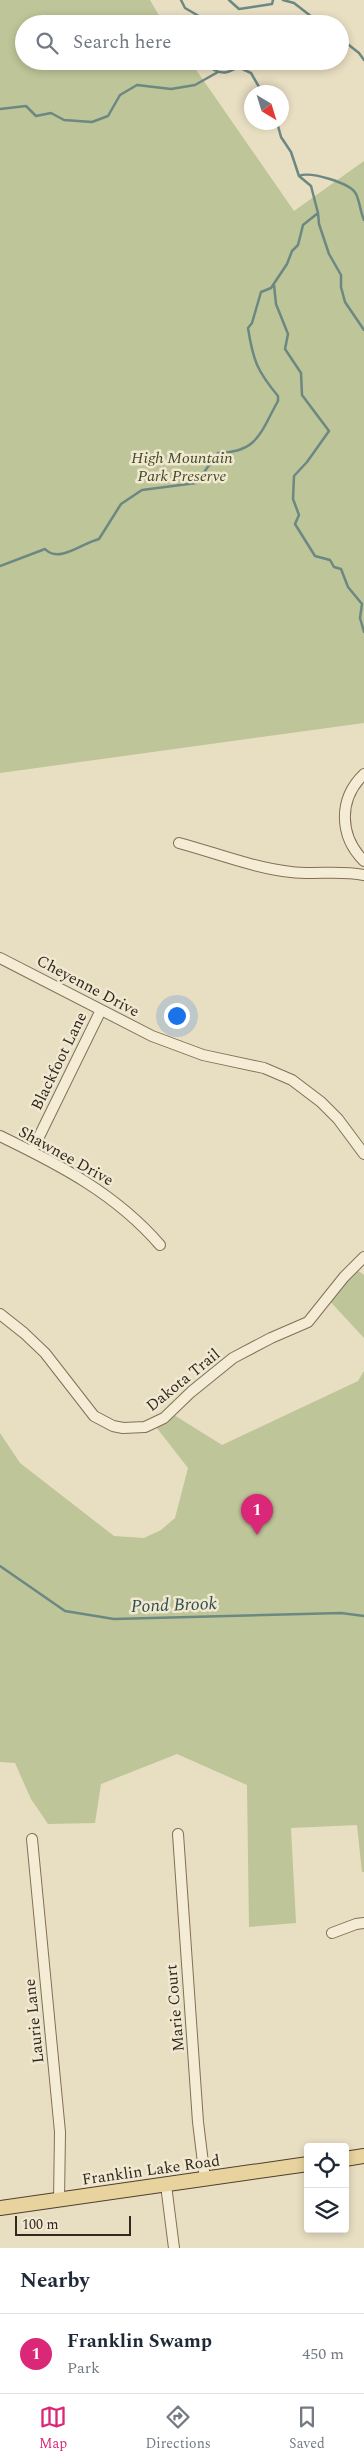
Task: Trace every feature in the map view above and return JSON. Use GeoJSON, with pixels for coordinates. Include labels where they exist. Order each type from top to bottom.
{"type":"FeatureCollection","features":[{"type":"Feature","properties":{"kind":"main road"},"geometry":{"type":"LineString","coordinates":[[349,2158],[364,2156]]}},
{"type":"Feature","properties":{"kind":"main road","name":"Franklin Lake Road"},"geometry":{"type":"LineString","coordinates":[[0,2208],[304,2165]]}},
{"type":"Feature","properties":{"kind":"street"},"geometry":{"type":"LineString","coordinates":[[364,774],[349,795],[344,816],[348,837],[364,861]]}},
{"type":"Feature","properties":{"kind":"street"},"geometry":{"type":"LineString","coordinates":[[179,842],[278,870],[300,873],[344,872],[364,875]]}},
{"type":"Feature","properties":{"kind":"street","name":"Cheyenne Drive"},"geometry":{"type":"LineString","coordinates":[[0,958],[58,986],[100,1010],[176,1046],[203,1055],[264,1068],[292,1080],[310,1093],[338,1119],[364,1154]]}},
{"type":"Feature","properties":{"kind":"street","name":"Blackfoot Lane"},"geometry":{"type":"LineString","coordinates":[[32,1152],[100,1010]]}},
{"type":"Feature","properties":{"kind":"street","name":"Shawnee Drive"},"geometry":{"type":"LineString","coordinates":[[0,1136],[66,1169],[116,1202],[160,1245]]}},
{"type":"Feature","properties":{"kind":"street","name":"Dakota Trail"},"geometry":{"type":"LineString","coordinates":[[0,1314],[20,1329],[45,1353],[94,1416],[113,1426],[139,1428],[164,1418],[208,1377],[233,1358],[271,1338],[308,1322],[333,1290],[364,1256]]}},
{"type":"Feature","properties":{"kind":"street","name":"Marie Court"},"geometry":{"type":"LineString","coordinates":[[178,1834],[198,2122],[205,2179]]}},
{"type":"Feature","properties":{"kind":"street","name":"Laurie Lane"},"geometry":{"type":"LineString","coordinates":[[32,1838],[60,2132],[59,2201]]}},
{"type":"Feature","properties":{"kind":"street"},"geometry":{"type":"LineString","coordinates":[[332,1933],[364,1923]]}},
{"type":"Feature","properties":{"kind":"street"},"geometry":{"type":"LineString","coordinates":[[166,2185],[174,2248]]}},
{"type":"Feature","properties":{"kind":"green space","name":"High Mountain Park Preserve"},"geometry":{"type":"Polygon","coordinates":[[[0,0],[150,0],[159,15],[15,15],[15,70],[196,70],[294,211],[364,161],[364,723],[0,773],[0,0]]]}},
{"type":"Feature","properties":{"kind":"green space"},"geometry":{"type":"Polygon","coordinates":[[[350,1265],[364,1275],[364,1338],[326,1297],[350,1265]]]}},
{"type":"Feature","properties":{"kind":"green space"},"geometry":{"type":"Polygon","coordinates":[[[364,1371],[364,1872],[362,1872],[357,1825],[291,1828],[296,1923],[249,1927],[247,1785],[177,1754],[101,1784],[95,1823],[48,1824],[31,1799],[15,1763],[0,1762],[0,1433],[20,1463],[114,1536],[144,1538],[161,1530],[175,1518],[188,1468],[153,1423],[166,1410],[222,1445],[358,1381],[364,1371]]]}},
{"type":"Feature","properties":{"kind":"waterway"},"geometry":{"type":"LineString","coordinates":[[181,0],[185,8],[197,15]]}},
{"type":"Feature","properties":{"kind":"waterway"},"geometry":{"type":"LineString","coordinates":[[229,0],[239,9],[272,4],[273,0]]}},
{"type":"Feature","properties":{"kind":"waterway"},"geometry":{"type":"LineString","coordinates":[[283,0],[294,3],[309,15]]}},
{"type":"Feature","properties":{"kind":"waterway"},"geometry":{"type":"LineString","coordinates":[[349,45],[364,60]]}},
{"type":"Feature","properties":{"kind":"waterway"},"geometry":{"type":"LineString","coordinates":[[214,70],[218,72],[232,70]]}},
{"type":"Feature","properties":{"kind":"waterway"},"geometry":{"type":"LineString","coordinates":[[244,70],[251,73],[258,85]]}},
{"type":"Feature","properties":{"kind":"waterway"},"geometry":{"type":"LineString","coordinates":[[0,109],[26,106],[36,116],[51,113],[64,120],[92,122],[108,116],[120,95],[137,85],[171,89],[195,85],[218,72]]}},
{"type":"Feature","properties":{"kind":"waterway"},"geometry":{"type":"LineString","coordinates":[[0,566],[45,549],[51,553],[64,553],[99,539],[121,504],[142,490],[196,483],[218,453],[242,449],[250,445],[262,431],[278,401],[278,396],[257,365],[248,328],[252,323],[261,292],[271,288],[287,264],[292,251],[298,245],[303,225],[318,213],[311,186],[299,176],[291,152],[281,137],[279,130]]}},
{"type":"Feature","properties":{"kind":"waterway"},"geometry":{"type":"LineString","coordinates":[[299,176],[312,175],[330,179],[353,190],[364,220]]}},
{"type":"Feature","properties":{"kind":"waterway"},"geometry":{"type":"LineString","coordinates":[[318,213],[319,224],[329,254],[341,275],[341,287],[345,302],[364,330]]}},
{"type":"Feature","properties":{"kind":"waterway"},"geometry":{"type":"LineString","coordinates":[[274,285],[276,304],[288,334],[285,349],[301,373],[302,395],[329,431],[307,462],[294,476],[293,499],[299,515],[295,524],[315,556],[330,560],[334,567],[341,569],[348,587],[362,604],[360,618],[364,632]]}},
{"type":"Feature","properties":{"kind":"waterway","name":"Pond Brook"},"geometry":{"type":"LineString","coordinates":[[0,1566],[65,1611],[114,1619],[341,1613],[364,1616]]}},
{"type":"Feature","properties":{"kind":"place","name":"Franklin Swamp"},"geometry":{"type":"Point","coordinates":[257,1535]}}]}
